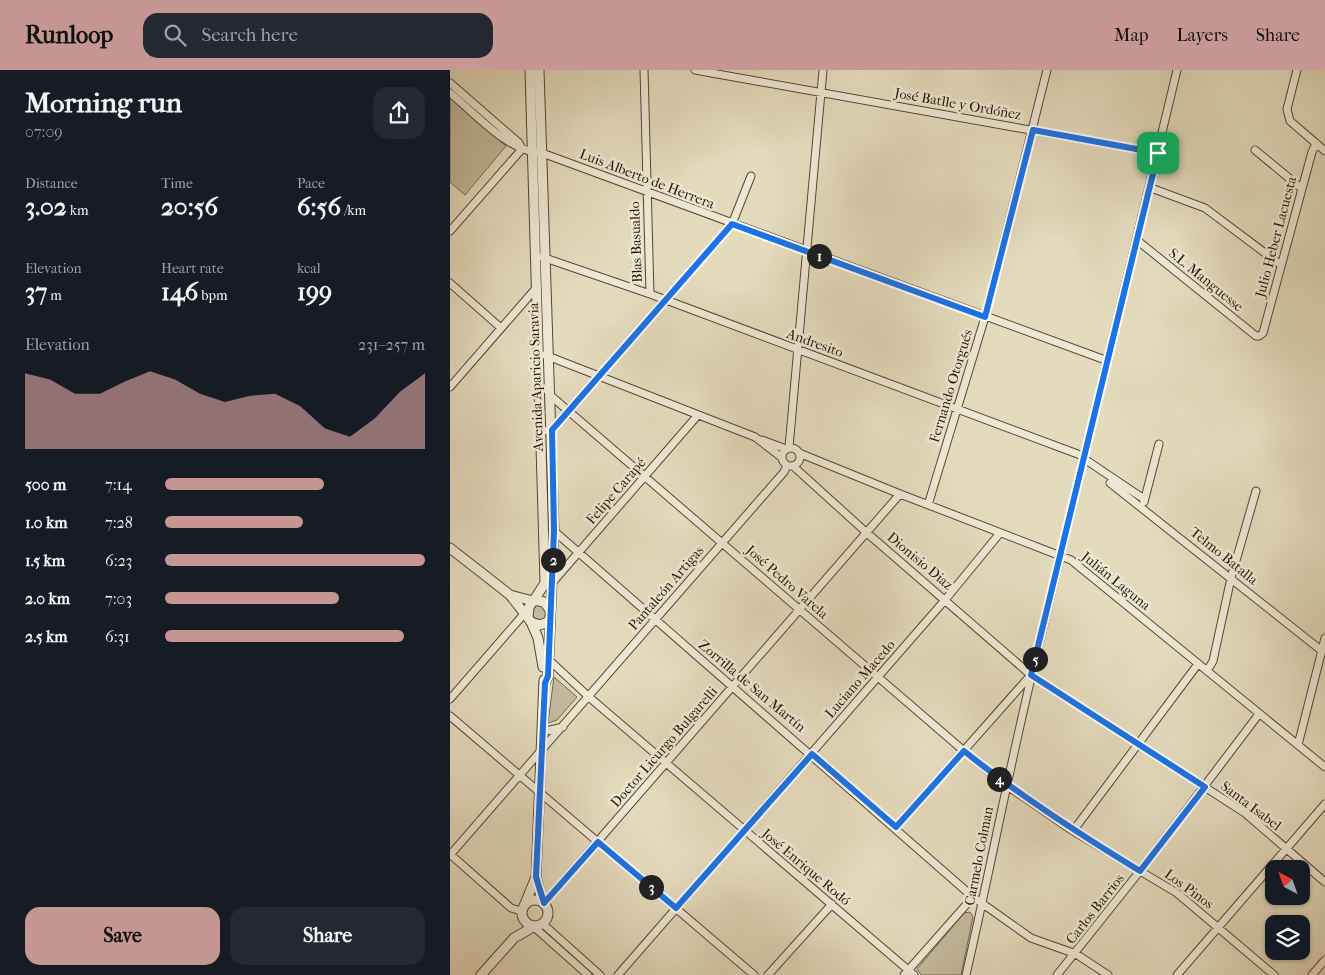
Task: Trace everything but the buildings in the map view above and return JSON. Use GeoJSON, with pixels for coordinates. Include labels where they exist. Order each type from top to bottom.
{"type":"FeatureCollection","features":[{"type":"Feature","properties":{"kind":"street","name":"Avenida Aparicio Saravia"},"geometry":{"type":"LineString","coordinates":[[530,70],[538,153]]}},
{"type":"Feature","properties":{"kind":"street","name":"Avenida Aparicio Saravia"},"geometry":{"type":"LineString","coordinates":[[534,601],[545,583],[542,431],[544,355],[538,153],[539,70]]}},
{"type":"Feature","properties":{"kind":"street","name":"Blas Basualdo"},"geometry":{"type":"LineString","coordinates":[[644,70],[650,294]]}},
{"type":"Feature","properties":{"kind":"street","name":"José Batlle y Ordóñez"},"geometry":{"type":"LineString","coordinates":[[695,70],[1158,153]]}},
{"type":"Feature","properties":{"kind":"street"},"geometry":{"type":"LineString","coordinates":[[781,457],[787,448],[798,350],[823,70]]}},
{"type":"Feature","properties":{"kind":"street","name":"Fernando Otorgués"},"geometry":{"type":"LineString","coordinates":[[928,505],[985,317],[1047,70]]}},
{"type":"Feature","properties":{"kind":"street","name":"Carmelo Colman"},"geometry":{"type":"LineString","coordinates":[[966,975],[983,904],[1006,785],[1031,675],[1083,457],[1151,188],[1177,70]]}},
{"type":"Feature","properties":{"kind":"street"},"geometry":{"type":"LineString","coordinates":[[1297,70],[1287,110],[1288,116],[1290,121],[1325,151]]}},
{"type":"Feature","properties":{"kind":"street"},"geometry":{"type":"LineString","coordinates":[[450,83],[519,143],[522,149]]}},
{"type":"Feature","properties":{"kind":"street"},"geometry":{"type":"LineString","coordinates":[[450,93],[515,147],[522,149]]}},
{"type":"Feature","properties":{"kind":"street","name":"Julio Heber Lacuesta"},"geometry":{"type":"LineString","coordinates":[[1259,336],[1262,333],[1301,188],[1316,143]]}},
{"type":"Feature","properties":{"kind":"street","name":"Luis Alberto de Herrera"},"geometry":{"type":"LineString","coordinates":[[522,149],[648,192],[1108,361]]}},
{"type":"Feature","properties":{"kind":"street"},"geometry":{"type":"LineString","coordinates":[[450,231],[522,149]]}},
{"type":"Feature","properties":{"kind":"street"},"geometry":{"type":"LineString","coordinates":[[1256,150],[1301,188]]}},
{"type":"Feature","properties":{"kind":"street"},"geometry":{"type":"LineString","coordinates":[[542,431],[552,430],[732,224],[751,176]]}},
{"type":"Feature","properties":{"kind":"street"},"geometry":{"type":"LineString","coordinates":[[1151,188],[1205,208],[1281,265]]}},
{"type":"Feature","properties":{"kind":"street","name":"S.L. Manguesse"},"geometry":{"type":"LineString","coordinates":[[1138,240],[1256,336],[1259,336]]}},
{"type":"Feature","properties":{"kind":"street","name":"Andresito"},"geometry":{"type":"LineString","coordinates":[[542,257],[650,294],[1083,457],[1144,499]]}},
{"type":"Feature","properties":{"kind":"street"},"geometry":{"type":"LineString","coordinates":[[450,283],[501,328]]}},
{"type":"Feature","properties":{"kind":"street"},"geometry":{"type":"LineString","coordinates":[[450,387],[501,328],[542,286]]}},
{"type":"Feature","properties":{"kind":"street","name":"Avenida Aparicio Saravia"},"geometry":{"type":"LineString","coordinates":[[544,355],[551,396],[554,531],[548,676],[545,683]]}},
{"type":"Feature","properties":{"kind":"street"},"geometry":{"type":"LineString","coordinates":[[544,355],[755,437],[787,448],[795,448],[799,453],[800,459],[790,465],[755,437]]}},
{"type":"Feature","properties":{"kind":"street","name":"José Pedro Varela"},"geometry":{"type":"LineString","coordinates":[[551,396],[1006,785]]}},
{"type":"Feature","properties":{"kind":"street","name":"Felipe Carapé"},"geometry":{"type":"LineString","coordinates":[[552,583],[698,415]]}},
{"type":"Feature","properties":{"kind":"street"},"geometry":{"type":"LineString","coordinates":[[1142,507],[1159,444]]}},
{"type":"Feature","properties":{"kind":"street","name":"Julián Laguna"},"geometry":{"type":"LineString","coordinates":[[799,453],[1071,560],[1325,767]]}},
{"type":"Feature","properties":{"kind":"street","name":"Dionisio Diaz"},"geometry":{"type":"LineString","coordinates":[[790,465],[1031,675]]}},
{"type":"Feature","properties":{"kind":"street","name":"Pantaleón Artigas"},"geometry":{"type":"LineString","coordinates":[[450,854],[564,726],[790,465]]}},
{"type":"Feature","properties":{"kind":"street","name":"Telmo Batalla"},"geometry":{"type":"LineString","coordinates":[[1110,483],[1322,651]]}},
{"type":"Feature","properties":{"kind":"street"},"geometry":{"type":"LineString","coordinates":[[1207,672],[1213,661],[1231,578],[1256,491]]}},
{"type":"Feature","properties":{"kind":"street","name":"Doctor Licurgo Bulgarelli"},"geometry":{"type":"LineString","coordinates":[[544,903],[900,494]]}},
{"type":"Feature","properties":{"kind":"street","name":"Zorrilla de San Martín"},"geometry":{"type":"LineString","coordinates":[[554,531],[578,554],[896,827],[973,897],[1030,938],[1076,954],[1108,975]]}},
{"type":"Feature","properties":{"kind":"street","name":"Luciano Macedo"},"geometry":{"type":"LineString","coordinates":[[618,975],[946,600],[1000,533]]}},
{"type":"Feature","properties":{"kind":"street"},"geometry":{"type":"LineString","coordinates":[[450,548],[510,595],[544,602],[550,610]]}},
{"type":"Feature","properties":{"kind":"street","name":"Avenida Aparicio Saravia"},"geometry":{"type":"LineString","coordinates":[[510,595],[527,618],[542,656],[545,683],[536,877],[544,903]]}},
{"type":"Feature","properties":{"kind":"street"},"geometry":{"type":"LineString","coordinates":[[450,699],[513,626],[527,618],[529,607],[534,601]]}},
{"type":"Feature","properties":{"kind":"street"},"geometry":{"type":"LineString","coordinates":[[527,618],[540,625],[550,621]]}},
{"type":"Feature","properties":{"kind":"street"},"geometry":{"type":"LineString","coordinates":[[1298,745],[1325,638]]}},
{"type":"Feature","properties":{"kind":"street","name":"José Enrique Rodó"},"geometry":{"type":"LineString","coordinates":[[548,659],[666,764],[832,904],[909,973]]}},
{"type":"Feature","properties":{"kind":"street"},"geometry":{"type":"LineString","coordinates":[[1073,831],[1198,664]]}},
{"type":"Feature","properties":{"kind":"street"},"geometry":{"type":"LineString","coordinates":[[896,827],[1031,675]]}},
{"type":"Feature","properties":{"kind":"street","name":"Santa Isabel"},"geometry":{"type":"LineString","coordinates":[[1031,675],[1245,813],[1325,882]]}},
{"type":"Feature","properties":{"kind":"street","name":"Carlos Barrios"},"geometry":{"type":"LineString","coordinates":[[1057,975],[1076,954],[1259,714]]}},
{"type":"Feature","properties":{"kind":"street"},"geometry":{"type":"LineString","coordinates":[[450,716],[754,975]]}},
{"type":"Feature","properties":{"kind":"street"},"geometry":{"type":"LineString","coordinates":[[542,732],[564,726]]}},
{"type":"Feature","properties":{"kind":"street","name":"Los Pinos"},"geometry":{"type":"LineString","coordinates":[[1006,785],[1073,831],[1177,893],[1274,975]]}},
{"type":"Feature","properties":{"kind":"street"},"geometry":{"type":"LineString","coordinates":[[1177,975],[1325,804]]}},
{"type":"Feature","properties":{"kind":"street"},"geometry":{"type":"LineString","coordinates":[[450,854],[511,908],[522,911]]}},
{"type":"Feature","properties":{"kind":"street","name":"Avenida Aparicio Saravia"},"geometry":{"type":"LineString","coordinates":[[514,938],[522,911],[536,877]]}},
{"type":"Feature","properties":{"kind":"street"},"geometry":{"type":"LineString","coordinates":[[909,973],[973,897]]}},
{"type":"Feature","properties":{"kind":"street"},"geometry":{"type":"LineString","coordinates":[[481,975],[514,938],[537,926],[548,916],[544,903],[533,900],[522,911]]}},
{"type":"Feature","properties":{"kind":"street"},"geometry":{"type":"LineString","coordinates":[[768,975],[832,904]]}},
{"type":"Feature","properties":{"kind":"street"},"geometry":{"type":"LineString","coordinates":[[522,911],[524,922],[537,926],[600,975]]}},
{"type":"Feature","properties":{"kind":"street"},"geometry":{"type":"LineString","coordinates":[[537,926],[588,975]]}},
{"type":"Feature","properties":{"kind":"street"},"geometry":{"type":"LineString","coordinates":[[1312,975],[1325,960]]}},
{"type":"Feature","properties":{"kind":"shaded area"},"geometry":{"type":"Polygon","coordinates":[[[450,98],[506,146],[465,195],[450,182],[450,98]]]}},
{"type":"Feature","properties":{"kind":"shaded area"},"geometry":{"type":"Polygon","coordinates":[[[538,603],[545,608],[545,622],[538,622],[531,613],[533,605],[538,603]]]}},
{"type":"Feature","properties":{"kind":"shaded area"},"geometry":{"type":"Polygon","coordinates":[[[554,677],[577,697],[557,720],[548,723],[554,677]]]}},
{"type":"Feature","properties":{"kind":"shaded area"},"geometry":{"type":"Polygon","coordinates":[[[970,912],[973,917],[961,975],[921,975],[917,969],[964,913],[970,912]]]}},
{"type":"Feature","properties":{"kind":"route"},"geometry":{"type":"LineString","coordinates":[[1033,130],[1158,153],[1031,675],[1205,787],[1140,871],[1073,831],[1006,785],[964,751],[896,827],[812,754],[676,908],[598,842],[543,903],[536,877],[545,683],[548,676],[554,531],[552,430],[732,224],[985,317],[1033,130]]}}]}
